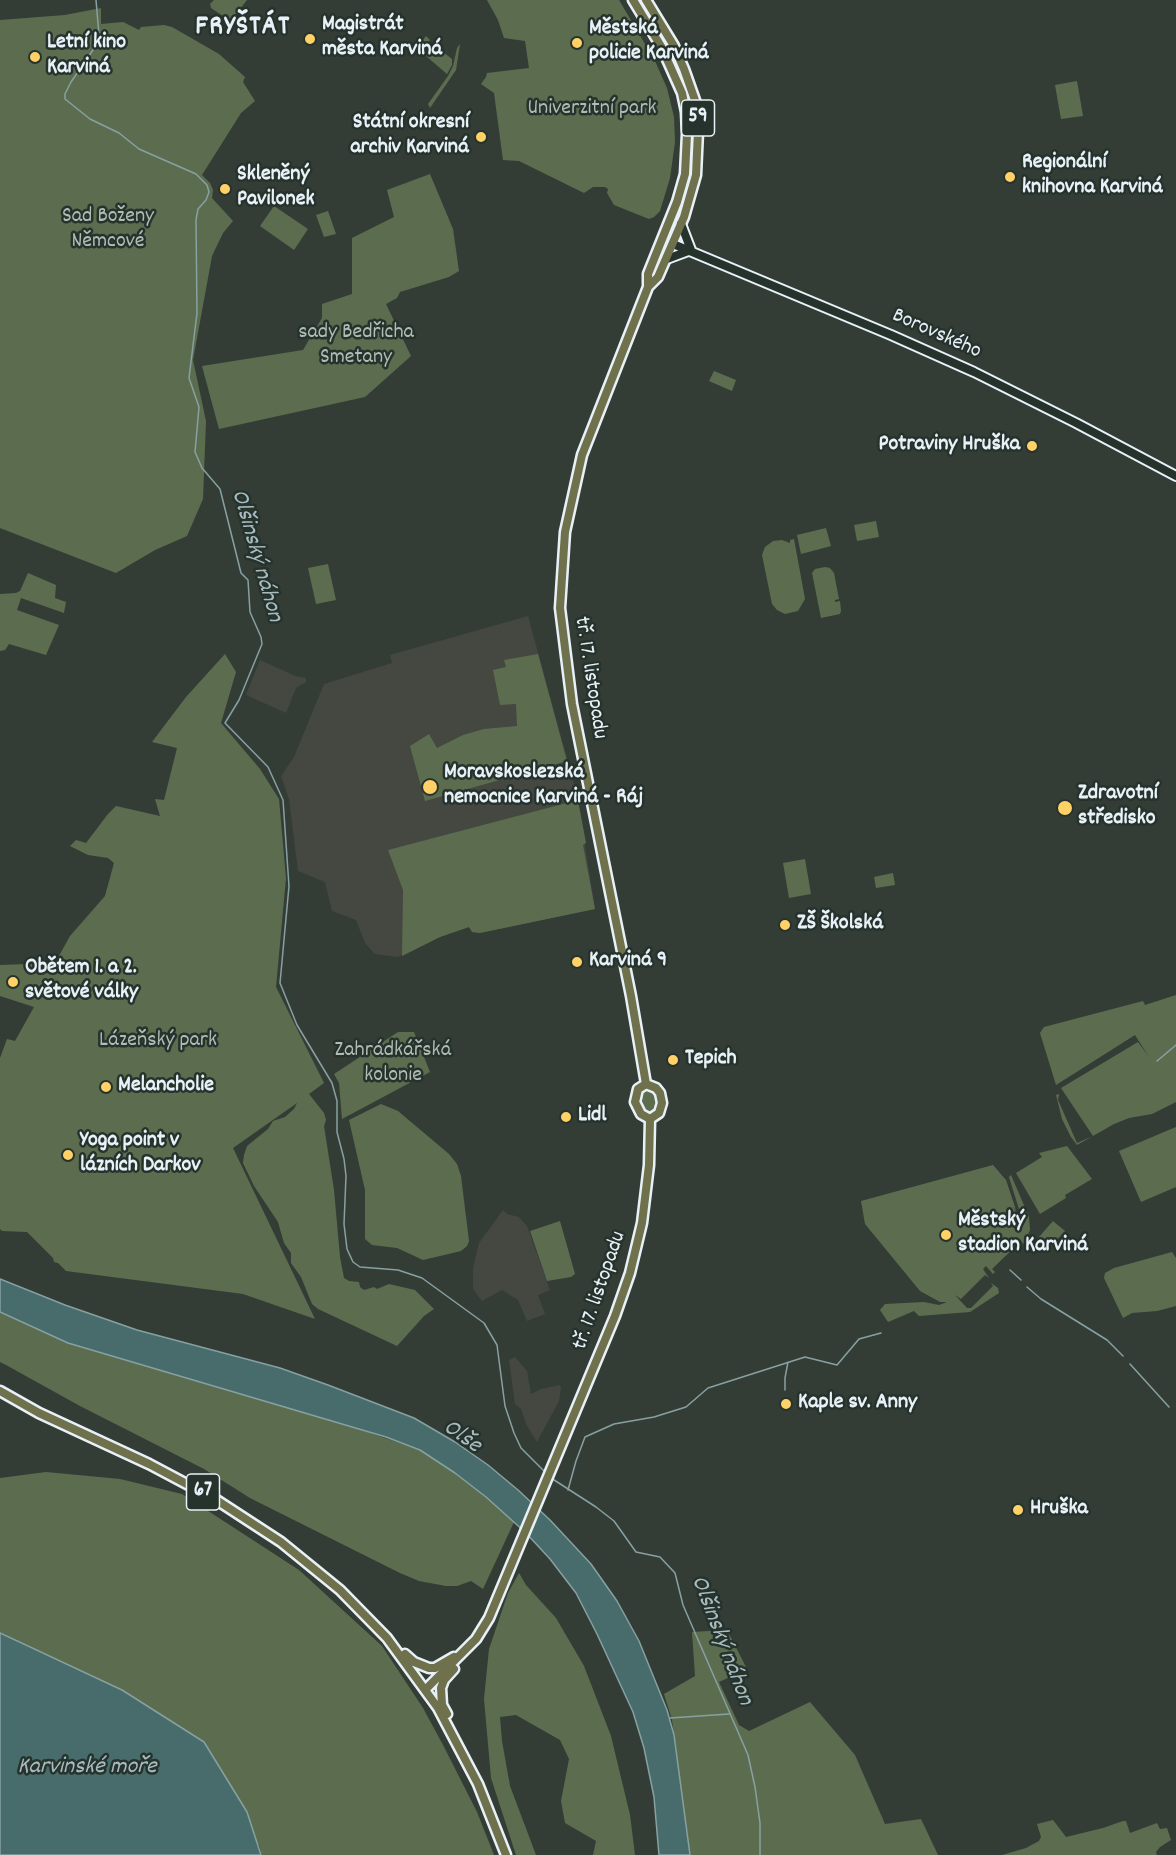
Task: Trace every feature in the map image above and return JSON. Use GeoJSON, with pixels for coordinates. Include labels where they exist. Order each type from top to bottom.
{"type":"FeatureCollection","features":[{"type":"Feature","properties":{"kind":"main road","name":"tř. 17. listopadu"},"geometry":{"type":"LineString","coordinates":[[633,0],[662,48],[683,99],[687,127],[685,174],[677,202],[648,274],[648,287],[582,455],[564,531],[560,591],[564,648],[572,704],[646,1084]]}},
{"type":"Feature","properties":{"kind":"main road","name":"tř. 17. listopadu"},"geometry":{"type":"LineString","coordinates":[[646,0],[674,46],[692,87],[698,119],[696,175],[681,224],[667,259],[658,277],[648,287]]}},
{"type":"Feature","properties":{"kind":"main road"},"geometry":{"type":"LineString","coordinates":[[667,259],[691,250],[681,224]]}},
{"type":"Feature","properties":{"kind":"main road","name":"Borovského"},"geometry":{"type":"LineString","coordinates":[[673,244],[974,372],[1176,476]]}},
{"type":"Feature","properties":{"kind":"main road"},"geometry":{"type":"LineString","coordinates":[[646,1084],[656,1088],[660,1093],[662,1103],[659,1113],[650,1119],[641,1114],[635,1102],[638,1089],[646,1084]]}},
{"type":"Feature","properties":{"kind":"main road","name":"tř. 17. listopadu"},"geometry":{"type":"LineString","coordinates":[[467,1649],[484,1628],[612,1323],[630,1273],[641,1233],[649,1165],[650,1119]]}},
{"type":"Feature","properties":{"kind":"main road","name":"67"},"geometry":{"type":"LineString","coordinates":[[0,1392],[156,1468],[228,1507],[300,1556],[340,1590],[380,1630],[425,1690],[457,1742],[478,1784],[506,1855]]}},
{"type":"Feature","properties":{"kind":"main road"},"geometry":{"type":"LineString","coordinates":[[380,1630],[422,1667],[435,1668],[467,1649]]}},
{"type":"Feature","properties":{"kind":"main road"},"geometry":{"type":"LineString","coordinates":[[425,1690],[467,1649]]}},
{"type":"Feature","properties":{"kind":"main road"},"geometry":{"type":"LineString","coordinates":[[457,1742],[454,1727],[442,1705],[441,1688],[444,1680],[467,1649]]}},
{"type":"Feature","properties":{"kind":"shaded area","name":"Moravskoslezská nemocnice Karviná - Ráj"},"geometry":{"type":"Polygon","coordinates":[[[528,616],[577,795],[595,909],[480,933],[472,932],[469,927],[440,937],[398,957],[375,954],[365,943],[356,920],[332,911],[325,882],[298,871],[289,799],[281,776],[294,757],[324,684],[392,663],[390,655],[528,616]]]}},
{"type":"Feature","properties":{"kind":"shaded area"},"geometry":{"type":"Polygon","coordinates":[[[260,660],[295,676],[306,678],[306,682],[296,688],[286,713],[246,695],[260,660]]]}},
{"type":"Feature","properties":{"kind":"shaded area"},"geometry":{"type":"Polygon","coordinates":[[[503,1210],[507,1214],[519,1217],[527,1226],[550,1290],[538,1295],[545,1314],[527,1321],[518,1300],[502,1290],[482,1301],[473,1289],[473,1268],[479,1243],[503,1210]]]}},
{"type":"Feature","properties":{"kind":"shaded area"},"geometry":{"type":"Polygon","coordinates":[[[515,1357],[527,1371],[531,1394],[541,1389],[560,1385],[561,1388],[559,1401],[537,1442],[526,1424],[521,1409],[515,1404],[509,1360],[515,1357]]]}},
{"type":"Feature","properties":{"kind":"green space"},"geometry":{"type":"Polygon","coordinates":[[[214,0],[247,0],[229,20],[211,8],[210,4],[214,0]]]}},
{"type":"Feature","properties":{"kind":"green space","name":"Univerzitní park"},"geometry":{"type":"Polygon","coordinates":[[[487,0],[619,0],[655,61],[667,88],[674,117],[675,142],[670,178],[660,211],[654,217],[649,219],[614,205],[605,187],[593,187],[584,193],[519,161],[503,160],[494,93],[481,84],[487,73],[529,68],[525,41],[504,38],[498,20],[487,0]]]}},
{"type":"Feature","properties":{"kind":"green space","name":"Sad Boženy Němcové"},"geometry":{"type":"Polygon","coordinates":[[[101,8],[101,24],[123,22],[139,30],[141,27],[164,25],[172,27],[219,54],[245,77],[243,82],[255,101],[241,113],[202,175],[210,183],[213,190],[212,198],[233,221],[223,233],[212,256],[193,360],[206,421],[203,499],[187,536],[155,550],[116,573],[0,528],[0,20],[65,15],[101,8]]]}},
{"type":"Feature","properties":{"kind":"green space"},"geometry":{"type":"Polygon","coordinates":[[[426,36],[430,40],[426,45],[429,50],[439,57],[443,52],[452,59],[452,65],[447,74],[419,50],[420,43],[426,36]]]}},
{"type":"Feature","properties":{"kind":"green space"},"geometry":{"type":"Polygon","coordinates":[[[460,44],[456,70],[430,108],[428,104],[448,76],[460,44]]]}},
{"type":"Feature","properties":{"kind":"green space"},"geometry":{"type":"Polygon","coordinates":[[[1077,81],[1083,116],[1061,119],[1055,85],[1077,81]]]}},
{"type":"Feature","properties":{"kind":"green space","name":"sady Bedřicha Smetany"},"geometry":{"type":"Polygon","coordinates":[[[430,174],[453,229],[459,271],[449,277],[400,292],[397,298],[386,304],[411,356],[365,397],[219,429],[202,366],[303,350],[322,318],[322,304],[352,294],[352,238],[394,217],[387,190],[430,174]]]}},
{"type":"Feature","properties":{"kind":"green space"},"geometry":{"type":"Polygon","coordinates":[[[274,206],[308,229],[294,250],[260,226],[274,206]]]}},
{"type":"Feature","properties":{"kind":"green space"},"geometry":{"type":"Polygon","coordinates":[[[328,211],[336,234],[324,237],[316,215],[328,211]]]}},
{"type":"Feature","properties":{"kind":"green space"},"geometry":{"type":"Polygon","coordinates":[[[714,371],[736,380],[732,391],[709,381],[714,371]]]}},
{"type":"Feature","properties":{"kind":"green space"},"geometry":{"type":"Polygon","coordinates":[[[876,521],[879,537],[857,541],[854,525],[876,521]]]}},
{"type":"Feature","properties":{"kind":"green space"},"geometry":{"type":"Polygon","coordinates":[[[826,528],[831,546],[801,554],[797,535],[826,528]]]}},
{"type":"Feature","properties":{"kind":"green space"},"geometry":{"type":"Polygon","coordinates":[[[794,539],[805,599],[798,611],[785,614],[772,604],[762,555],[765,547],[773,541],[782,540],[790,543],[790,540],[794,539]]]}},
{"type":"Feature","properties":{"kind":"green space"},"geometry":{"type":"Polygon","coordinates":[[[328,564],[336,600],[316,604],[308,568],[328,564]]]}},
{"type":"Feature","properties":{"kind":"green space"},"geometry":{"type":"Polygon","coordinates":[[[830,568],[834,573],[839,599],[835,602],[840,601],[841,611],[840,614],[821,618],[812,573],[815,569],[830,568]]]}},
{"type":"Feature","properties":{"kind":"green space"},"geometry":{"type":"Polygon","coordinates":[[[28,573],[56,585],[55,598],[66,602],[64,613],[21,598],[17,610],[59,625],[46,655],[9,644],[5,650],[0,651],[0,594],[20,591],[28,573]]]}},
{"type":"Feature","properties":{"kind":"green space","name":"Lázeňský park"},"geometry":{"type":"Polygon","coordinates":[[[225,654],[236,672],[221,723],[260,769],[279,799],[286,878],[276,987],[324,1083],[309,1094],[324,1113],[326,1120],[324,1126],[344,1278],[359,1282],[360,1287],[364,1290],[374,1287],[377,1289],[389,1284],[415,1290],[434,1309],[424,1316],[397,1346],[318,1309],[312,1304],[301,1277],[291,1263],[291,1253],[284,1243],[278,1222],[254,1186],[243,1163],[247,1146],[268,1129],[273,1121],[285,1117],[297,1103],[233,1148],[315,1319],[243,1294],[66,1271],[54,1262],[53,1258],[27,1232],[0,1229],[0,1058],[7,1039],[15,1041],[34,1007],[0,996],[0,965],[55,963],[70,936],[105,896],[114,863],[108,858],[88,855],[70,846],[76,840],[86,843],[116,806],[160,816],[155,799],[164,800],[177,748],[152,742],[186,697],[225,654]]]}},
{"type":"Feature","properties":{"kind":"green space"},"geometry":{"type":"Polygon","coordinates":[[[538,654],[567,761],[425,801],[410,746],[429,734],[437,748],[463,735],[484,729],[517,726],[516,704],[500,705],[493,670],[506,667],[504,660],[538,654]]]}},
{"type":"Feature","properties":{"kind":"green space"},"geometry":{"type":"Polygon","coordinates":[[[578,800],[586,843],[583,845],[595,909],[480,933],[472,932],[469,927],[440,937],[402,956],[403,890],[388,850],[578,800]]]}},
{"type":"Feature","properties":{"kind":"green space"},"geometry":{"type":"Polygon","coordinates":[[[805,859],[811,894],[789,898],[783,863],[805,859]]]}},
{"type":"Feature","properties":{"kind":"green space"},"geometry":{"type":"Polygon","coordinates":[[[893,873],[895,885],[876,888],[874,877],[893,873]]]}},
{"type":"Feature","properties":{"kind":"green space"},"geometry":{"type":"Polygon","coordinates":[[[1176,995],[1176,1102],[1152,1114],[1129,1118],[1114,1124],[1093,1136],[1061,1088],[1138,1042],[1149,1057],[1135,1035],[1056,1085],[1040,1033],[1044,1027],[1143,1001],[1145,1005],[1176,995]]]}},
{"type":"Feature","properties":{"kind":"green space","name":"Zahrádkářská kolonie"},"geometry":{"type":"Polygon","coordinates":[[[398,1032],[414,1032],[430,1072],[342,1119],[339,1083],[334,1074],[398,1032]]]}},
{"type":"Feature","properties":{"kind":"green space"},"geometry":{"type":"Polygon","coordinates":[[[645,1088],[652,1089],[658,1103],[656,1111],[649,1114],[644,1112],[639,1101],[639,1093],[645,1088]]]}},
{"type":"Feature","properties":{"kind":"green space"},"geometry":{"type":"Polygon","coordinates":[[[1059,1094],[1058,1100],[1077,1143],[1092,1136],[1077,1145],[1062,1119],[1056,1095],[1059,1094]]]}},
{"type":"Feature","properties":{"kind":"green space"},"geometry":{"type":"Polygon","coordinates":[[[381,1104],[398,1111],[449,1154],[457,1164],[461,1176],[469,1241],[461,1251],[423,1260],[397,1248],[372,1245],[365,1239],[365,1190],[349,1120],[381,1104]]]}},
{"type":"Feature","properties":{"kind":"green space"},"geometry":{"type":"Polygon","coordinates":[[[1176,1127],[1176,1187],[1141,1202],[1119,1151],[1176,1127]]]}},
{"type":"Feature","properties":{"kind":"green space"},"geometry":{"type":"Polygon","coordinates":[[[1067,1146],[1092,1179],[1065,1195],[1066,1198],[1040,1214],[1016,1173],[1042,1157],[1039,1153],[1067,1146]]]}},
{"type":"Feature","properties":{"kind":"green space","name":"Městský stadion Karviná"},"geometry":{"type":"Polygon","coordinates":[[[993,1165],[1006,1180],[1016,1210],[1012,1206],[1022,1219],[1009,1177],[1011,1175],[1029,1217],[1030,1230],[1024,1244],[1016,1237],[1023,1245],[1019,1243],[992,1269],[995,1272],[993,1274],[986,1266],[983,1269],[989,1278],[985,1275],[961,1299],[955,1295],[967,1308],[971,1308],[993,1286],[991,1283],[998,1288],[999,1293],[970,1312],[919,1316],[914,1311],[888,1322],[880,1310],[885,1304],[924,1302],[939,1305],[947,1302],[940,1302],[920,1291],[865,1224],[861,1201],[993,1165]]]}},
{"type":"Feature","properties":{"kind":"green space"},"geometry":{"type":"Polygon","coordinates":[[[560,1221],[575,1274],[571,1277],[547,1281],[530,1231],[560,1221]]]}},
{"type":"Feature","properties":{"kind":"green space"},"geometry":{"type":"Polygon","coordinates":[[[1053,1221],[1065,1231],[1050,1247],[1039,1237],[1053,1221]]]}},
{"type":"Feature","properties":{"kind":"green space"},"geometry":{"type":"Polygon","coordinates":[[[1172,1252],[1176,1258],[1176,1306],[1157,1311],[1132,1313],[1123,1318],[1104,1278],[1105,1273],[1114,1268],[1172,1252]]]}},
{"type":"Feature","properties":{"kind":"green space"},"geometry":{"type":"Polygon","coordinates":[[[0,1312],[159,1370],[332,1420],[420,1450],[455,1473],[514,1522],[483,1589],[471,1581],[457,1586],[446,1586],[419,1581],[400,1573],[250,1498],[204,1469],[80,1406],[0,1362],[0,1312]]]}},
{"type":"Feature","properties":{"kind":"green space"},"geometry":{"type":"Polygon","coordinates":[[[46,1472],[120,1479],[182,1494],[299,1570],[382,1646],[423,1708],[443,1745],[477,1812],[494,1855],[261,1855],[260,1848],[233,1790],[204,1742],[122,1690],[0,1633],[0,1478],[46,1472]]]}},
{"type":"Feature","properties":{"kind":"green space"},"geometry":{"type":"Polygon","coordinates":[[[519,1573],[526,1585],[556,1618],[584,1666],[611,1736],[630,1815],[635,1855],[593,1855],[596,1841],[565,1823],[561,1801],[569,1759],[560,1740],[516,1715],[500,1717],[502,1741],[510,1786],[536,1855],[516,1855],[491,1778],[484,1699],[489,1649],[508,1593],[519,1573]]]}},
{"type":"Feature","properties":{"kind":"green space"},"geometry":{"type":"Polygon","coordinates":[[[727,1630],[747,1669],[719,1682],[739,1725],[749,1731],[810,1702],[855,1755],[885,1824],[921,1819],[938,1855],[689,1855],[672,1720],[664,1694],[695,1676],[692,1632],[727,1630]]]}},
{"type":"Feature","properties":{"kind":"green space"},"geometry":{"type":"Polygon","coordinates":[[[1053,1820],[1066,1837],[1126,1821],[1130,1833],[1157,1823],[1160,1829],[1167,1828],[1171,1840],[1160,1847],[1156,1852],[1157,1855],[1002,1855],[1026,1848],[1039,1841],[1041,1837],[1037,1824],[1053,1820]]]}},
{"type":"Feature","properties":{"kind":"water"},"geometry":{"type":"Polygon","coordinates":[[[0,1279],[137,1330],[280,1368],[414,1418],[455,1442],[518,1490],[591,1564],[617,1601],[639,1641],[667,1710],[674,1735],[690,1855],[659,1855],[654,1797],[644,1748],[633,1712],[576,1593],[526,1533],[486,1497],[420,1450],[386,1437],[68,1343],[0,1312],[0,1279]]]}},
{"type":"Feature","properties":{"kind":"water","name":"Karvinské moře"},"geometry":{"type":"Polygon","coordinates":[[[0,1633],[122,1690],[204,1742],[247,1812],[261,1855],[0,1855],[0,1633]]]}},
{"type":"Feature","properties":{"kind":"waterway","name":"Olšinský náhon"},"geometry":{"type":"LineString","coordinates":[[96,0],[99,35],[93,50],[71,82],[65,99],[90,119],[119,133],[139,149],[196,174],[207,185],[209,192],[206,200],[198,209],[196,220],[197,313],[189,378],[199,407],[195,452],[202,468],[220,489],[241,573],[248,580],[250,612],[262,644],[239,700],[225,723],[268,767],[283,800],[289,886],[280,983],[297,1025],[332,1083],[337,1101],[337,1132],[346,1176],[344,1224],[347,1249],[353,1262],[360,1267],[398,1270],[422,1278],[484,1323],[497,1345],[505,1406],[514,1433],[521,1448],[546,1473]]}},
{"type":"Feature","properties":{"kind":"waterway"},"geometry":{"type":"LineString","coordinates":[[1157,1061],[1176,1045]]}},
{"type":"Feature","properties":{"kind":"waterway"},"geometry":{"type":"LineString","coordinates":[[1010,1270],[1021,1280]]}},
{"type":"Feature","properties":{"kind":"waterway"},"geometry":{"type":"LineString","coordinates":[[1027,1287],[1041,1299],[1107,1340],[1123,1356]]}},
{"type":"Feature","properties":{"kind":"waterway"},"geometry":{"type":"LineString","coordinates":[[568,1490],[585,1437],[614,1424],[654,1417],[686,1407],[708,1388],[805,1357],[837,1365],[859,1339],[881,1333]]}},
{"type":"Feature","properties":{"kind":"waterway"},"geometry":{"type":"LineString","coordinates":[[785,1390],[788,1362]]}},
{"type":"Feature","properties":{"kind":"waterway"},"geometry":{"type":"LineString","coordinates":[[1130,1364],[1169,1407]]}},
{"type":"Feature","properties":{"kind":"waterway","name":"Olšinský náhon"},"geometry":{"type":"LineString","coordinates":[[551,1478],[614,1521],[636,1552],[660,1557],[675,1573],[683,1605],[748,1755],[760,1823],[760,1855]]}},
{"type":"Feature","properties":{"kind":"waterway"},"geometry":{"type":"LineString","coordinates":[[670,1718],[729,1714]]}},
{"type":"Feature","properties":{"kind":"place","name":"Magistrát města Karviná"},"geometry":{"type":"Point","coordinates":[310,39]}},
{"type":"Feature","properties":{"kind":"place","name":"Městská policie Karviná"},"geometry":{"type":"Point","coordinates":[577,43]}},
{"type":"Feature","properties":{"kind":"place","name":"Letní kino Karviná"},"geometry":{"type":"Point","coordinates":[35,57]}},
{"type":"Feature","properties":{"kind":"place","name":"Státní okresní archiv Karviná"},"geometry":{"type":"Point","coordinates":[481,137]}},
{"type":"Feature","properties":{"kind":"place","name":"Regionální knihovna Karviná"},"geometry":{"type":"Point","coordinates":[1010,177]}},
{"type":"Feature","properties":{"kind":"place","name":"Skleněný Pavilonek"},"geometry":{"type":"Point","coordinates":[225,189]}},
{"type":"Feature","properties":{"kind":"place","name":"Potraviny Hruška"},"geometry":{"type":"Point","coordinates":[1032,446]}},
{"type":"Feature","properties":{"kind":"place","name":"Moravskoslezská nemocnice Karviná - Ráj"},"geometry":{"type":"Point","coordinates":[430,787]}},
{"type":"Feature","properties":{"kind":"place","name":"Zdravotní středisko"},"geometry":{"type":"Point","coordinates":[1065,808]}},
{"type":"Feature","properties":{"kind":"place","name":"ZŠ Školská"},"geometry":{"type":"Point","coordinates":[785,925]}},
{"type":"Feature","properties":{"kind":"place","name":"Karviná 9"},"geometry":{"type":"Point","coordinates":[577,962]}},
{"type":"Feature","properties":{"kind":"place","name":"Obětem 1. a 2. světové války"},"geometry":{"type":"Point","coordinates":[13,982]}},
{"type":"Feature","properties":{"kind":"place","name":"Tepich"},"geometry":{"type":"Point","coordinates":[673,1060]}},
{"type":"Feature","properties":{"kind":"place","name":"Melancholie"},"geometry":{"type":"Point","coordinates":[106,1087]}},
{"type":"Feature","properties":{"kind":"place","name":"Lidl"},"geometry":{"type":"Point","coordinates":[566,1117]}},
{"type":"Feature","properties":{"kind":"place","name":"Yoga point v lázních Darkov"},"geometry":{"type":"Point","coordinates":[68,1155]}},
{"type":"Feature","properties":{"kind":"place","name":"Městský stadion Karviná"},"geometry":{"type":"Point","coordinates":[946,1235]}},
{"type":"Feature","properties":{"kind":"place","name":"Kaple sv. Anny"},"geometry":{"type":"Point","coordinates":[786,1404]}},
{"type":"Feature","properties":{"kind":"place","name":"Hruška"},"geometry":{"type":"Point","coordinates":[1018,1510]}},
{"type":"Feature","properties":{"kind":"district","name":"FRYŠTÁT"},"geometry":{"type":"Point","coordinates":[243,29]}},
{"type":"Feature","properties":{"kind":"water label","name":"Olše"},"geometry":{"type":"Point","coordinates":[461,1438]}}]}
